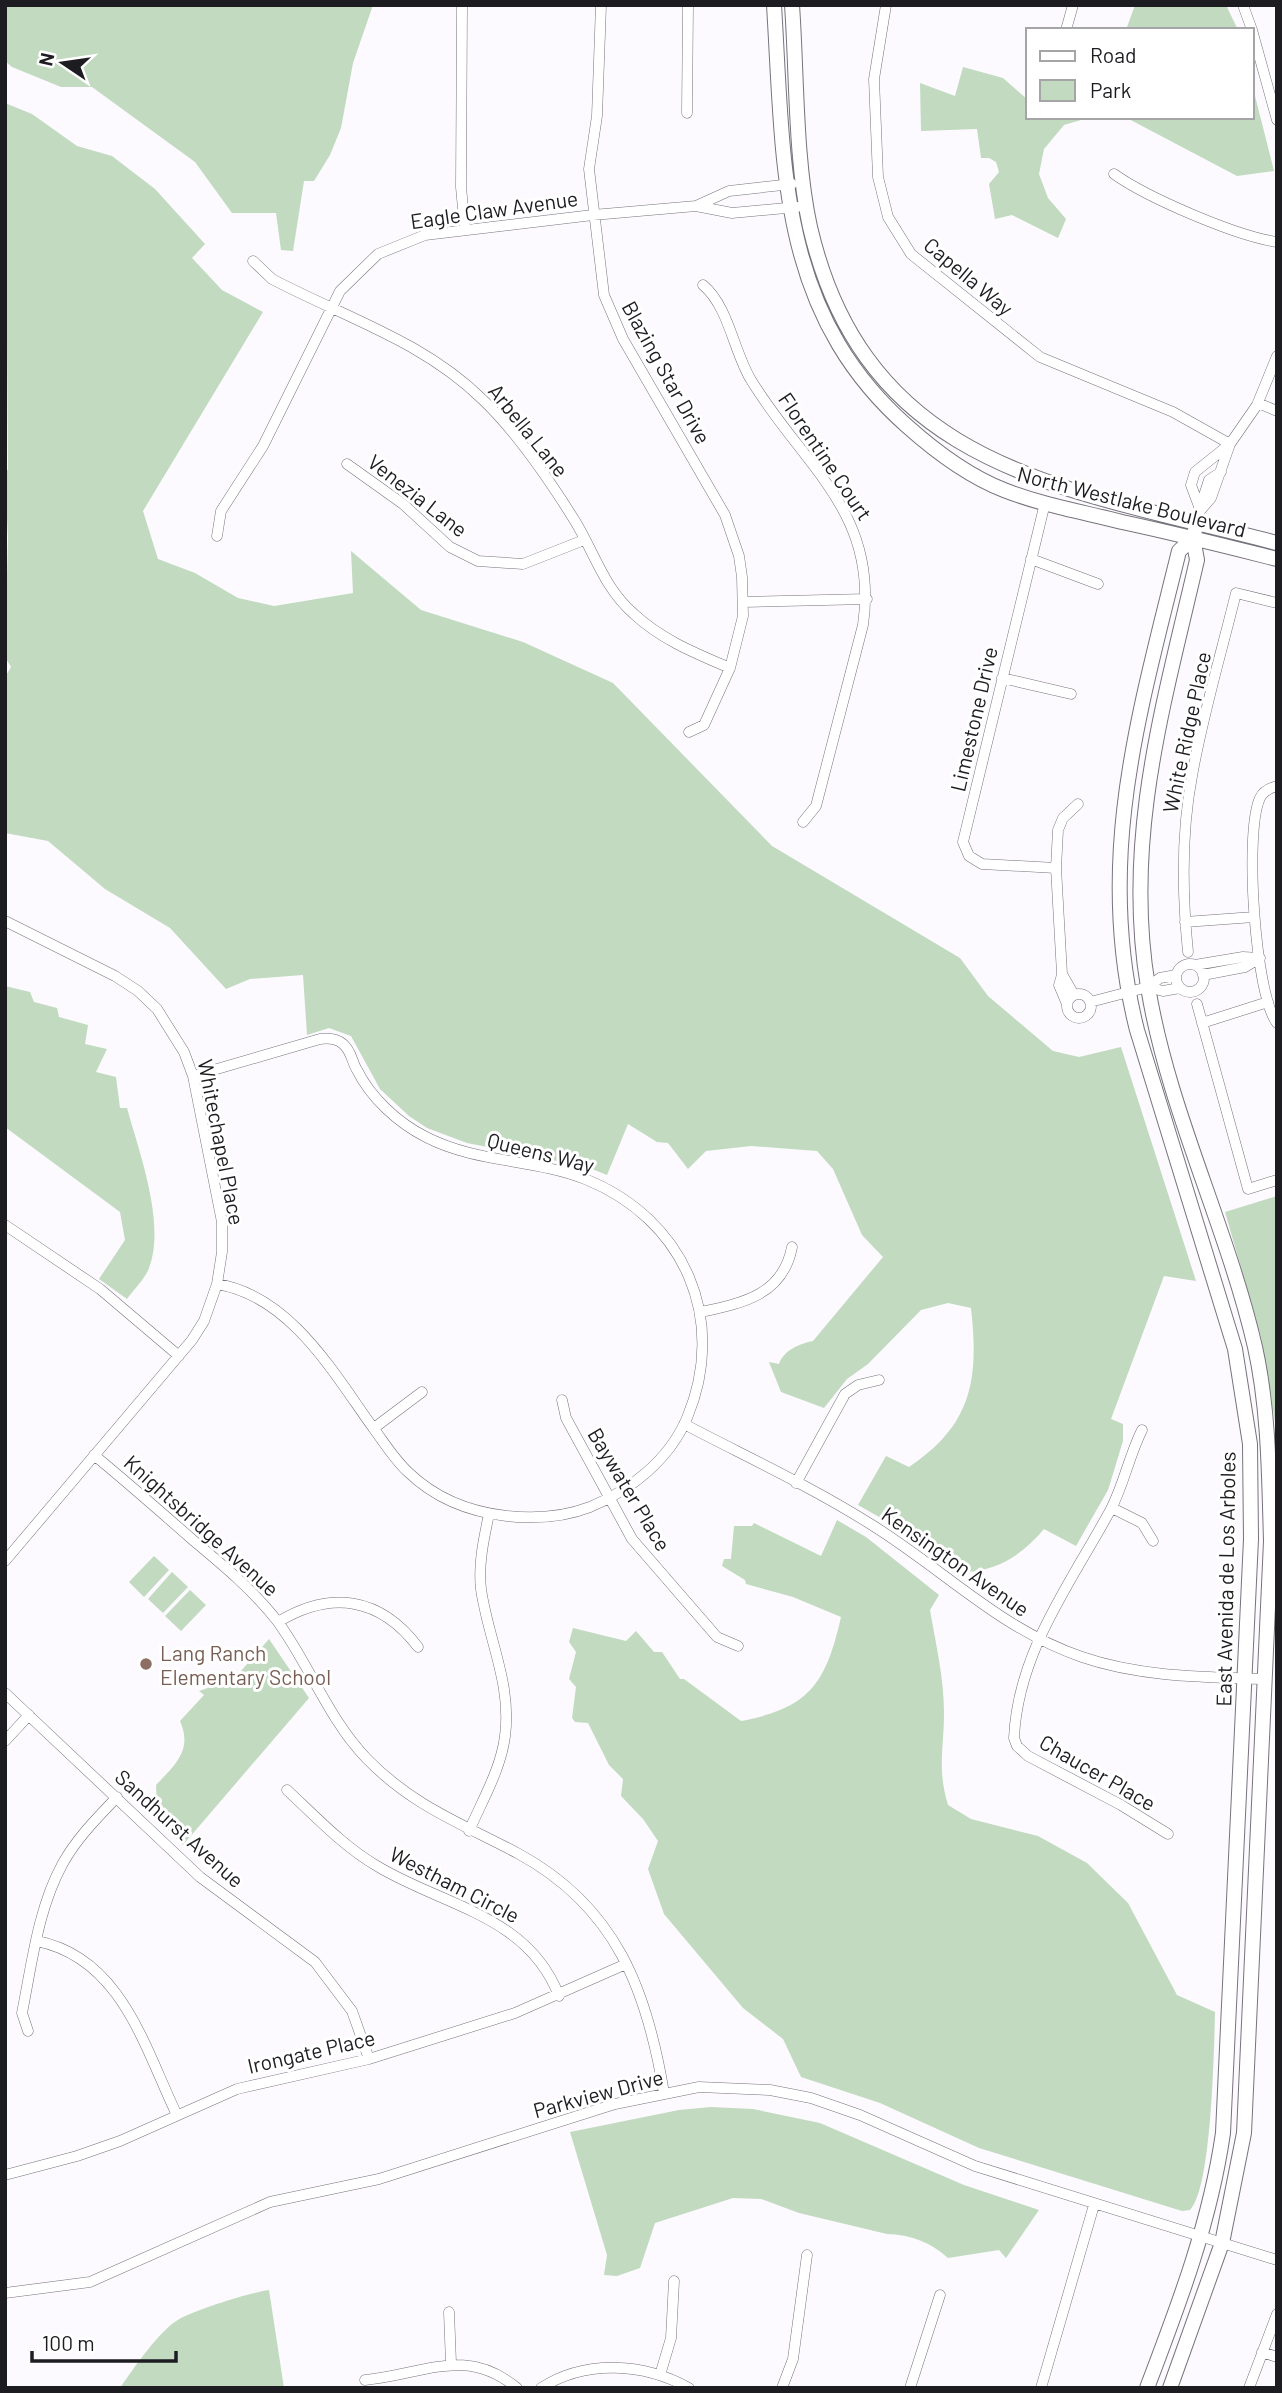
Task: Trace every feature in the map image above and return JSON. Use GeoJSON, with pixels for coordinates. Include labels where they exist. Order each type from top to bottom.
{"type":"FeatureCollection","features":[{"type":"Feature","properties":{"kind":"main road","name":"North Westlake Boulevard"},"geometry":{"type":"LineString","coordinates":[[774,5],[786,185],[802,262],[824,320],[848,363],[887,408],[928,444],[1004,490],[1045,503],[1277,559]]}},
{"type":"Feature","properties":{"kind":"main road","name":"North Westlake Boulevard"},"geometry":{"type":"LineString","coordinates":[[792,5],[804,183],[819,260],[847,323],[865,353],[907,404],[971,449],[1048,484],[1199,515],[1277,543]]}},
{"type":"Feature","properties":{"kind":"main road","name":"East Avenida de Los Arboles"},"geometry":{"type":"LineString","coordinates":[[1170,2388],[1222,2243],[1240,2161],[1247,2104],[1271,1541],[1262,1391],[1244,1306],[1157,1029],[1148,987],[1139,895],[1144,803],[1197,560],[1193,538],[1199,515]]}},
{"type":"Feature","properties":{"kind":"main road","name":"East Avenida de Los Arboles"},"geometry":{"type":"LineString","coordinates":[[1147,2388],[1202,2237],[1219,2165],[1225,2105],[1251,1497],[1250,1444],[1235,1349],[1127,990],[1119,894],[1124,797],[1135,733],[1179,551],[1193,538]]}},
{"type":"Feature","properties":{"kind":"street"},"geometry":{"type":"LineString","coordinates":[[462,5],[461,187],[465,230]]}},
{"type":"Feature","properties":{"kind":"street","name":"Blazing Star Drive"},"geometry":{"type":"LineString","coordinates":[[601,5],[597,116],[589,169],[600,276],[611,314],[725,514],[739,556],[744,602],[740,634],[730,668],[704,725],[689,732]]}},
{"type":"Feature","properties":{"kind":"street"},"geometry":{"type":"LineString","coordinates":[[687,113],[688,5]]}},
{"type":"Feature","properties":{"kind":"street","name":"Capella Way"},"geometry":{"type":"LineString","coordinates":[[886,5],[874,79],[878,177],[888,217],[911,254],[1040,357],[1173,412],[1230,444]]}},
{"type":"Feature","properties":{"kind":"street"},"geometry":{"type":"LineString","coordinates":[[1067,28],[1073,5]]}},
{"type":"Feature","properties":{"kind":"street"},"geometry":{"type":"LineString","coordinates":[[1242,5],[1251,28]]}},
{"type":"Feature","properties":{"kind":"street"},"geometry":{"type":"LineString","coordinates":[[1254,37],[1277,120]]}},
{"type":"Feature","properties":{"kind":"street"},"geometry":{"type":"LineString","coordinates":[[1114,174],[1140,190],[1245,235],[1277,242]]}},
{"type":"Feature","properties":{"kind":"street","name":"Eagle Claw Avenue"},"geometry":{"type":"LineString","coordinates":[[696,206],[722,197],[729,191],[804,183]]}},
{"type":"Feature","properties":{"kind":"street"},"geometry":{"type":"LineString","coordinates":[[722,197],[722,209]]}},
{"type":"Feature","properties":{"kind":"street","name":"Eagle Claw Avenue"},"geometry":{"type":"LineString","coordinates":[[216,536],[221,512],[263,446],[330,309],[350,278],[378,254],[409,239],[593,215],[696,206],[732,213],[807,206]]}},
{"type":"Feature","properties":{"kind":"street","name":"Arbella Lane"},"geometry":{"type":"LineString","coordinates":[[253,261],[272,279],[422,351],[467,384],[503,421],[568,511],[606,582],[632,613],[666,639],[730,668]]}},
{"type":"Feature","properties":{"kind":"street","name":"Florentine Court"},"geometry":{"type":"LineString","coordinates":[[703,285],[715,295],[751,379],[850,519],[863,557],[866,599],[863,625],[816,806],[803,822]]}},
{"type":"Feature","properties":{"kind":"street","name":"East Avenida de Los Arboles"},"geometry":{"type":"LineString","coordinates":[[1199,515],[1191,485],[1195,472],[1230,444],[1258,403],[1277,356]]}},
{"type":"Feature","properties":{"kind":"street"},"geometry":{"type":"LineString","coordinates":[[1258,403],[1277,411]]}},
{"type":"Feature","properties":{"kind":"street","name":"East Avenida de Los Arboles"},"geometry":{"type":"LineString","coordinates":[[1199,515],[1211,499],[1230,444]]}},
{"type":"Feature","properties":{"kind":"street","name":"Venezia Lane"},"geometry":{"type":"LineString","coordinates":[[347,464],[403,504],[450,547],[478,561],[523,564],[584,540]]}},
{"type":"Feature","properties":{"kind":"street"},"geometry":{"type":"LineString","coordinates":[[1205,465],[1221,472]]}},
{"type":"Feature","properties":{"kind":"street","name":"Limestone Drive"},"geometry":{"type":"LineString","coordinates":[[1045,503],[964,834],[965,849],[982,864],[1056,868]]}},
{"type":"Feature","properties":{"kind":"street"},"geometry":{"type":"LineString","coordinates":[[1031,559],[1098,584]]}},
{"type":"Feature","properties":{"kind":"street","name":"White Ridge Place"},"geometry":{"type":"LineString","coordinates":[[1188,952],[1184,842],[1192,776],[1236,593],[1277,603]]}},
{"type":"Feature","properties":{"kind":"street"},"geometry":{"type":"LineString","coordinates":[[744,602],[866,599]]}},
{"type":"Feature","properties":{"kind":"street"},"geometry":{"type":"LineString","coordinates":[[1002,678],[1071,694]]}},
{"type":"Feature","properties":{"kind":"street"},"geometry":{"type":"LineString","coordinates":[[1277,786],[1263,793],[1257,806],[1252,880],[1260,958],[1271,1016],[1277,1023]]}},
{"type":"Feature","properties":{"kind":"street"},"geometry":{"type":"LineString","coordinates":[[1079,804],[1063,818],[1058,830],[1056,868],[1062,974],[1059,985],[1068,1012],[1078,1018],[1088,1013],[1090,1002]]}},
{"type":"Feature","properties":{"kind":"street"},"geometry":{"type":"LineString","coordinates":[[1185,922],[1254,917]]}},
{"type":"Feature","properties":{"kind":"street","name":"Whitechapel Place"},"geometry":{"type":"LineString","coordinates":[[5,921],[115,976],[138,991],[172,1029],[193,1076],[222,1222],[218,1284],[204,1321],[179,1356],[5,1561]]}},
{"type":"Feature","properties":{"kind":"street"},"geometry":{"type":"LineString","coordinates":[[1148,987],[1160,978],[1176,975],[1184,965],[1243,957],[1260,958]]}},
{"type":"Feature","properties":{"kind":"street"},"geometry":{"type":"LineString","coordinates":[[1203,975],[1244,967],[1260,958]]}},
{"type":"Feature","properties":{"kind":"street"},"geometry":{"type":"LineString","coordinates":[[1090,1002],[1127,990],[1148,987],[1163,991],[1180,988],[1188,992],[1197,990],[1203,984],[1203,975],[1195,965]]}},
{"type":"Feature","properties":{"kind":"street"},"geometry":{"type":"LineString","coordinates":[[1062,974],[1074,995]]}},
{"type":"Feature","properties":{"kind":"street"},"geometry":{"type":"LineString","coordinates":[[1176,975],[1180,988]]}},
{"type":"Feature","properties":{"kind":"street"},"geometry":{"type":"LineString","coordinates":[[1074,995],[1085,996],[1090,1002]]}},
{"type":"Feature","properties":{"kind":"street"},"geometry":{"type":"LineString","coordinates":[[1067,1004],[1074,995]]}},
{"type":"Feature","properties":{"kind":"street"},"geometry":{"type":"LineString","coordinates":[[1202,1023],[1268,1002]]}},
{"type":"Feature","properties":{"kind":"street"},"geometry":{"type":"LineString","coordinates":[[1197,1004],[1248,1189],[1277,1180]]}},
{"type":"Feature","properties":{"kind":"street","name":"Queens Way"},"geometry":{"type":"LineString","coordinates":[[193,1076],[320,1039],[336,1040],[347,1048],[357,1072],[378,1100],[423,1136],[462,1152],[583,1178],[632,1205],[655,1226],[692,1280],[701,1312],[702,1369],[684,1424],[653,1467],[610,1499],[553,1517],[489,1514],[442,1497],[425,1486],[397,1461],[296,1327],[259,1299],[241,1290],[218,1284]]}},
{"type":"Feature","properties":{"kind":"street"},"geometry":{"type":"LineString","coordinates":[[5,1225],[100,1289],[179,1356]]}},
{"type":"Feature","properties":{"kind":"street"},"geometry":{"type":"LineString","coordinates":[[701,1312],[739,1304],[768,1290],[782,1277],[792,1247]]}},
{"type":"Feature","properties":{"kind":"street"},"geometry":{"type":"LineString","coordinates":[[796,1483],[845,1394],[858,1385],[878,1380]]}},
{"type":"Feature","properties":{"kind":"street"},"geometry":{"type":"LineString","coordinates":[[374,1428],[422,1392]]}},
{"type":"Feature","properties":{"kind":"street","name":"Baywater Place"},"geometry":{"type":"LineString","coordinates":[[562,1400],[566,1418],[632,1539],[650,1563],[717,1637],[738,1646]]}},
{"type":"Feature","properties":{"kind":"street","name":"Kensington Avenue"},"geometry":{"type":"LineString","coordinates":[[684,1424],[871,1524],[974,1601],[1039,1639],[1083,1657],[1135,1670],[1265,1679]]}},
{"type":"Feature","properties":{"kind":"street","name":"Chaucer Place"},"geometry":{"type":"LineString","coordinates":[[1142,1430],[1112,1508],[1067,1582],[1039,1639],[1021,1695],[1015,1727],[1017,1746],[1028,1756],[1121,1805],[1168,1834]]}},
{"type":"Feature","properties":{"kind":"street","name":"Knightsbridge Avenue"},"geometry":{"type":"LineString","coordinates":[[94,1454],[233,1574],[278,1622],[336,1718],[364,1756],[405,1794],[468,1831],[517,1853],[562,1883],[597,1917],[626,1964],[650,2018],[664,2093]]}},
{"type":"Feature","properties":{"kind":"street"},"geometry":{"type":"LineString","coordinates":[[1112,1508],[1142,1523],[1153,1541]]}},
{"type":"Feature","properties":{"kind":"street"},"geometry":{"type":"LineString","coordinates":[[468,1831],[498,1766],[505,1735],[504,1679],[480,1585],[481,1552],[489,1514]]}},
{"type":"Feature","properties":{"kind":"street"},"geometry":{"type":"LineString","coordinates":[[278,1622],[315,1604],[353,1603],[389,1618],[418,1647]]}},
{"type":"Feature","properties":{"kind":"street","name":"Sandhurst Avenue"},"geometry":{"type":"LineString","coordinates":[[5,1693],[200,1877],[315,1962],[352,2011],[369,2059]]}},
{"type":"Feature","properties":{"kind":"street"},"geometry":{"type":"LineString","coordinates":[[5,1741],[29,1715]]}},
{"type":"Feature","properties":{"kind":"street","name":"Westham Circle"},"geometry":{"type":"LineString","coordinates":[[287,1790],[374,1865],[513,1933],[540,1960],[559,1996]]}},
{"type":"Feature","properties":{"kind":"street"},"geometry":{"type":"LineString","coordinates":[[28,2031],[22,2013],[48,1897],[63,1862],[83,1832],[117,1797]]}},
{"type":"Feature","properties":{"kind":"street"},"geometry":{"type":"LineString","coordinates":[[37,1941],[78,1957],[113,1987],[128,2010],[176,2113]]}},
{"type":"Feature","properties":{"kind":"street","name":"Irongate Place"},"geometry":{"type":"LineString","coordinates":[[5,2175],[77,2157],[120,2141],[176,2113],[237,2088],[369,2059],[515,2013],[559,1996],[626,1964]]}},
{"type":"Feature","properties":{"kind":"street","name":"Parkview Drive"},"geometry":{"type":"LineString","coordinates":[[5,2293],[90,2281],[270,2202],[379,2179],[615,2104],[699,2087],[734,2087],[811,2098],[860,2115],[975,2166],[1277,2260]]}},
{"type":"Feature","properties":{"kind":"street"},"geometry":{"type":"LineString","coordinates":[[1041,2388],[1094,2205]]}},
{"type":"Feature","properties":{"kind":"street"},"geometry":{"type":"LineString","coordinates":[[782,2388],[793,2359],[807,2255]]}},
{"type":"Feature","properties":{"kind":"street"},"geometry":{"type":"LineString","coordinates":[[660,2375],[671,2338],[674,2281]]}},
{"type":"Feature","properties":{"kind":"street"},"geometry":{"type":"LineString","coordinates":[[910,2388],[940,2295]]}},
{"type":"Feature","properties":{"kind":"street"},"geometry":{"type":"LineString","coordinates":[[449,2312],[451,2363]]}},
{"type":"Feature","properties":{"kind":"street"},"geometry":{"type":"LineString","coordinates":[[1249,2388],[1277,2314]]}},
{"type":"Feature","properties":{"kind":"street"},"geometry":{"type":"LineString","coordinates":[[1262,2352],[1277,2357]]}},
{"type":"Feature","properties":{"kind":"street"},"geometry":{"type":"LineString","coordinates":[[365,2380],[402,2376],[451,2363],[495,2372],[517,2388]]}},
{"type":"Feature","properties":{"kind":"street"},"geometry":{"type":"LineString","coordinates":[[541,2388],[579,2371],[625,2368],[660,2375],[689,2388]]}},
{"type":"Feature","properties":{"kind":"green space"},"geometry":{"type":"Polygon","coordinates":[[[5,5],[373,5],[353,63],[341,128],[330,155],[314,181],[304,181],[293,251],[281,250],[276,213],[232,213],[195,162],[92,87],[61,87],[12,67],[5,61],[5,5]]]}},
{"type":"Feature","properties":{"kind":"green space"},"geometry":{"type":"Polygon","coordinates":[[[1135,5],[1226,5],[1237,28],[1127,28],[1135,5]]]}},
{"type":"Feature","properties":{"kind":"green space"},"geometry":{"type":"Polygon","coordinates":[[[963,67],[1003,78],[1026,98],[1026,119],[1084,119],[1064,125],[1044,149],[1039,174],[1048,198],[1066,219],[1058,238],[1012,215],[995,219],[989,184],[999,172],[996,162],[981,158],[977,129],[921,131],[920,83],[955,96],[963,67]]]}},
{"type":"Feature","properties":{"kind":"green space"},"geometry":{"type":"Polygon","coordinates":[[[1254,92],[1274,171],[1237,176],[1129,119],[1254,119],[1254,92]]]}},
{"type":"Feature","properties":{"kind":"green space"},"geometry":{"type":"Polygon","coordinates":[[[5,103],[32,114],[77,146],[112,156],[155,189],[205,244],[192,258],[222,290],[263,312],[143,511],[158,559],[195,573],[238,598],[274,606],[353,593],[351,551],[421,610],[523,642],[613,683],[772,846],[960,958],[988,996],[1053,1051],[1079,1057],[1121,1047],[1196,1281],[1164,1276],[1111,1419],[1123,1424],[1123,1441],[1108,1490],[1076,1546],[1044,1529],[1028,1546],[1010,1559],[989,1568],[966,1572],[962,1579],[895,1526],[858,1505],[886,1456],[909,1467],[946,1435],[958,1417],[967,1399],[972,1379],[974,1357],[971,1308],[948,1303],[921,1310],[868,1364],[847,1379],[824,1408],[781,1392],[769,1362],[779,1364],[784,1355],[793,1348],[813,1341],[883,1257],[862,1235],[833,1169],[817,1151],[751,1146],[706,1151],[688,1169],[668,1143],[657,1142],[628,1124],[607,1175],[587,1167],[467,1143],[427,1128],[409,1116],[380,1089],[351,1036],[329,1028],[307,1035],[303,975],[250,979],[226,989],[170,928],[105,889],[48,841],[5,833],[5,677],[11,667],[5,657],[8,538],[5,475],[8,469],[5,103]]]}},
{"type":"Feature","properties":{"kind":"green space"},"geometry":{"type":"Polygon","coordinates":[[[5,986],[30,992],[34,1002],[57,1008],[59,1017],[88,1025],[85,1044],[107,1049],[96,1072],[116,1077],[120,1108],[127,1108],[153,1209],[153,1250],[149,1268],[127,1299],[99,1279],[125,1240],[120,1212],[5,1127],[5,986]]]}},
{"type":"Feature","properties":{"kind":"green space"},"geometry":{"type":"Polygon","coordinates":[[[1277,1196],[1277,1434],[1261,1337],[1225,1212],[1277,1196]]]}},
{"type":"Feature","properties":{"kind":"green space"},"geometry":{"type":"Polygon","coordinates":[[[837,1520],[866,1537],[939,1595],[930,1610],[943,1687],[942,1769],[948,1805],[971,1819],[1038,1836],[1087,1863],[1128,1903],[1177,1995],[1215,2012],[1207,2147],[1203,2175],[1190,2210],[1182,2211],[979,2148],[880,2103],[801,2077],[783,2039],[743,2008],[664,1914],[648,1869],[658,1841],[643,1819],[621,1796],[623,1779],[609,1765],[588,1723],[575,1722],[572,1718],[576,1687],[569,1679],[576,1652],[569,1642],[573,1628],[626,1641],[636,1631],[654,1652],[662,1652],[680,1679],[684,1679],[741,1721],[784,1709],[811,1689],[821,1675],[829,1659],[841,1617],[793,1597],[746,1584],[745,1580],[722,1566],[724,1559],[731,1559],[734,1526],[752,1526],[754,1523],[821,1556],[837,1520]]]}},
{"type":"Feature","properties":{"kind":"green space"},"geometry":{"type":"Polygon","coordinates":[[[154,1556],[169,1570],[144,1597],[129,1582],[154,1556]]]}},
{"type":"Feature","properties":{"kind":"green space"},"geometry":{"type":"Polygon","coordinates":[[[172,1572],[188,1587],[163,1613],[148,1599],[172,1572]]]}},
{"type":"Feature","properties":{"kind":"green space"},"geometry":{"type":"Polygon","coordinates":[[[190,1590],[206,1605],[181,1631],[165,1616],[190,1590]]]}},
{"type":"Feature","properties":{"kind":"green space"},"geometry":{"type":"Polygon","coordinates":[[[269,1639],[309,1698],[183,1845],[158,1820],[156,1785],[175,1764],[183,1749],[180,1721],[204,1695],[199,1691],[234,1679],[269,1639]]]}},
{"type":"Feature","properties":{"kind":"green space"},"geometry":{"type":"Polygon","coordinates":[[[711,2107],[753,2109],[820,2123],[964,2185],[1039,2210],[1006,2258],[999,2250],[948,2258],[928,2244],[912,2238],[799,2213],[761,2199],[733,2198],[655,2223],[640,2268],[617,2276],[604,2275],[607,2255],[570,2132],[679,2110],[711,2107]]]}},
{"type":"Feature","properties":{"kind":"green space"},"geometry":{"type":"Polygon","coordinates":[[[269,2290],[284,2388],[120,2388],[156,2340],[173,2323],[225,2301],[269,2290]]]}},
{"type":"Feature","properties":{"kind":"place","name":"Lang Ranch Elementary School"},"geometry":{"type":"Point","coordinates":[146,1664]}}]}
